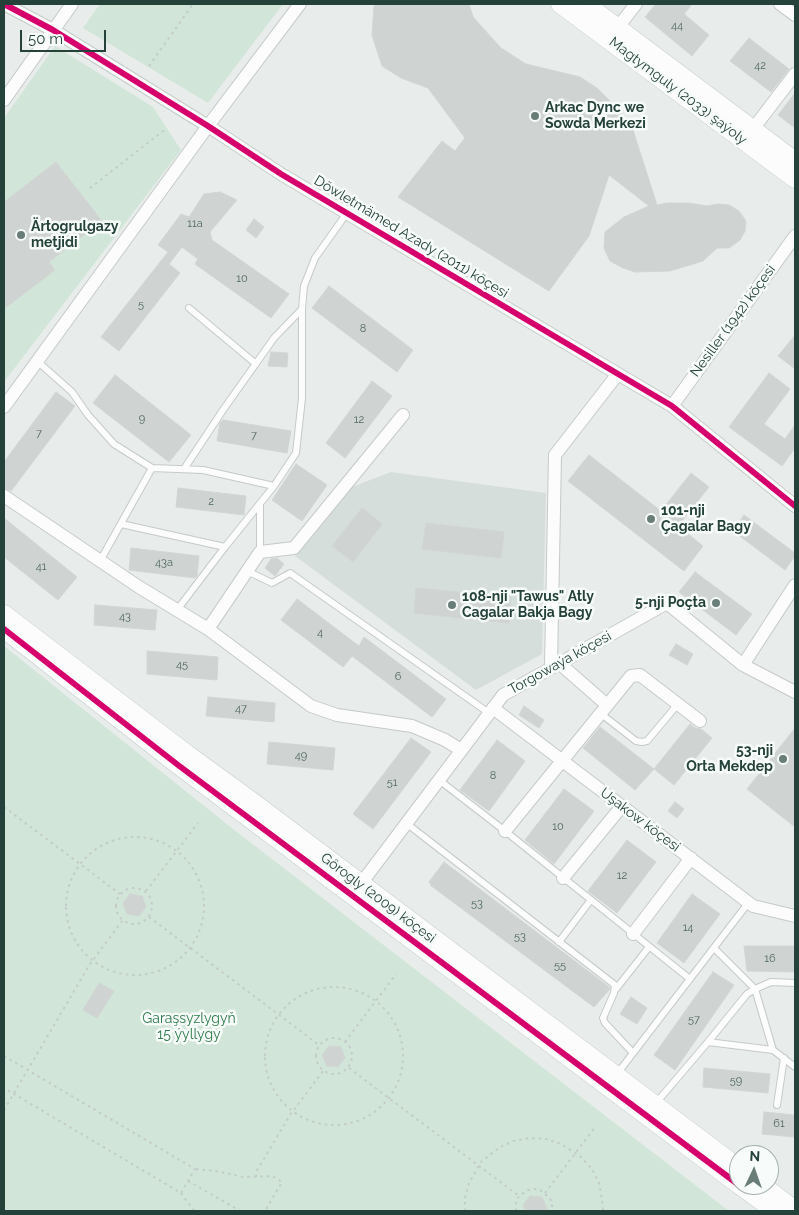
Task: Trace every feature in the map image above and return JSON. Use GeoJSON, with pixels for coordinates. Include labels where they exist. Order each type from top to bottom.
{"type":"FeatureCollection","features":[{"type":"Feature","properties":{"kind":"street"},"geometry":{"type":"LineString","coordinates":[[4,100],[72,4]]}},
{"type":"Feature","properties":{"kind":"street"},"geometry":{"type":"LineString","coordinates":[[4,407],[208,126],[300,4]]}},
{"type":"Feature","properties":{"kind":"street","name":"Magtymguly (2033) şaýoly"},"geometry":{"type":"LineString","coordinates":[[560,4],[795,179]]}},
{"type":"Feature","properties":{"kind":"street","name":"Magtymguly (2033) şaýoly"},"geometry":{"type":"LineString","coordinates":[[586,4],[795,161]]}},
{"type":"Feature","properties":{"kind":"street"},"geometry":{"type":"LineString","coordinates":[[618,27],[636,4]]}},
{"type":"Feature","properties":{"kind":"street"},"geometry":{"type":"LineString","coordinates":[[780,4],[795,15]]}},
{"type":"Feature","properties":{"kind":"street","name":"Döwletmämed Azady (2011) köçesi"},"geometry":{"type":"LineString","coordinates":[[7,5],[53,30],[208,126],[281,174],[672,406],[795,506]]}},
{"type":"Feature","properties":{"kind":"street"},"geometry":{"type":"LineString","coordinates":[[753,129],[795,74]]}},
{"type":"Feature","properties":{"kind":"street","name":"Nesiller (1942) köçesi"},"geometry":{"type":"LineString","coordinates":[[672,406],[795,236]]}},
{"type":"Feature","properties":{"kind":"street"},"geometry":{"type":"LineString","coordinates":[[604,709],[555,665],[555,455],[617,375]]}},
{"type":"Feature","properties":{"kind":"street"},"geometry":{"type":"LineString","coordinates":[[208,629],[260,552],[294,548],[403,416]]}},
{"type":"Feature","properties":{"kind":"street"},"geometry":{"type":"LineString","coordinates":[[4,496],[100,561],[208,629],[311,706],[337,716],[412,726],[445,740],[461,750]]}},
{"type":"Feature","properties":{"kind":"street"},"geometry":{"type":"LineString","coordinates":[[795,585],[742,664],[795,692]]}},
{"type":"Feature","properties":{"kind":"street","name":"Torgowaýa köçesi"},"geometry":{"type":"LineString","coordinates":[[357,889],[503,695],[667,603],[742,664]]}},
{"type":"Feature","properties":{"kind":"street","name":"Görogly (2009) köçesi"},"geometry":{"type":"LineString","coordinates":[[4,614],[187,754],[357,889],[650,1110],[729,1177]]}},
{"type":"Feature","properties":{"kind":"street","name":"Görogly (2009) köçesi"},"geometry":{"type":"LineString","coordinates":[[4,630],[178,766],[357,889]]}},
{"type":"Feature","properties":{"kind":"street"},"geometry":{"type":"LineString","coordinates":[[506,831],[631,676],[640,675],[700,721]]}},
{"type":"Feature","properties":{"kind":"street","name":"Uşakow köçesi"},"geometry":{"type":"LineString","coordinates":[[491,710],[562,760],[754,906],[795,916]]}},
{"type":"Feature","properties":{"kind":"street"},"geometry":{"type":"LineString","coordinates":[[563,878],[622,806]]}},
{"type":"Feature","properties":{"kind":"street"},"geometry":{"type":"LineString","coordinates":[[633,934],[691,858]]}},
{"type":"Feature","properties":{"kind":"street","name":"Görogly (2009) köçesi"},"geometry":{"type":"LineString","coordinates":[[650,1110],[729,1161]]}},
{"type":"Feature","properties":{"kind":"street","name":"Görogly (2009) köçesi"},"geometry":{"type":"LineString","coordinates":[[753,1195],[775,1211]]}},
{"type":"Feature","properties":{"kind":"street"},"geometry":{"type":"LineString","coordinates":[[775,1195],[795,1210]]}},
{"type":"Feature","properties":{"kind":"lane"},"geometry":{"type":"LineString","coordinates":[[177,610],[274,486],[296,453],[302,398],[302,309],[304,286],[315,258],[347,213]]}},
{"type":"Feature","properties":{"kind":"lane"},"geometry":{"type":"LineString","coordinates":[[189,308],[256,364]]}},
{"type":"Feature","properties":{"kind":"lane"},"geometry":{"type":"LineString","coordinates":[[184,469],[274,338],[302,309]]}},
{"type":"Feature","properties":{"kind":"lane"},"geometry":{"type":"LineString","coordinates":[[37,361],[72,392],[88,415],[114,444],[152,468],[203,470],[274,486]]}},
{"type":"Feature","properties":{"kind":"lane"},"geometry":{"type":"LineString","coordinates":[[100,561],[152,468]]}},
{"type":"Feature","properties":{"kind":"lane"},"geometry":{"type":"LineString","coordinates":[[260,503],[260,552]]}},
{"type":"Feature","properties":{"kind":"lane"},"geometry":{"type":"LineString","coordinates":[[121,524],[225,548]]}},
{"type":"Feature","properties":{"kind":"lane"},"geometry":{"type":"LineString","coordinates":[[247,571],[272,583],[290,573],[491,710]]}},
{"type":"Feature","properties":{"kind":"lane"},"geometry":{"type":"LineString","coordinates":[[604,709],[636,741],[642,742],[647,741],[678,704]]}},
{"type":"Feature","properties":{"kind":"lane"},"geometry":{"type":"LineString","coordinates":[[439,780],[506,831],[590,901],[690,979]]}},
{"type":"Feature","properties":{"kind":"lane"},"geometry":{"type":"LineString","coordinates":[[406,823],[615,985],[616,989]]}},
{"type":"Feature","properties":{"kind":"lane"},"geometry":{"type":"LineString","coordinates":[[559,942],[590,901]]}},
{"type":"Feature","properties":{"kind":"lane"},"geometry":{"type":"LineString","coordinates":[[611,1080],[749,902]]}},
{"type":"Feature","properties":{"kind":"lane"},"geometry":{"type":"LineString","coordinates":[[633,1053],[605,1023],[603,1018],[616,989],[648,947]]}},
{"type":"Feature","properties":{"kind":"lane"},"geometry":{"type":"LineString","coordinates":[[714,948],[755,988],[773,1050]]}},
{"type":"Feature","properties":{"kind":"lane"},"geometry":{"type":"LineString","coordinates":[[650,1110],[747,994],[755,988],[771,982],[795,982]]}},
{"type":"Feature","properties":{"kind":"lane"},"geometry":{"type":"LineString","coordinates":[[708,1042],[773,1050],[795,1067]]}},
{"type":"Feature","properties":{"kind":"lane"},"geometry":{"type":"LineString","coordinates":[[777,1105],[784,1058]]}},
{"type":"Feature","properties":{"kind":"path"},"geometry":{"type":"LineString","coordinates":[[149,66],[193,4]]}},
{"type":"Feature","properties":{"kind":"path"},"geometry":{"type":"LineString","coordinates":[[90,188],[167,128]]}},
{"type":"Feature","properties":{"kind":"path"},"geometry":{"type":"LineString","coordinates":[[4,807],[120,894]]}},
{"type":"Feature","properties":{"kind":"path"},"geometry":{"type":"LineString","coordinates":[[146,891],[198,823]]}},
{"type":"Feature","properties":{"kind":"path"},"geometry":{"type":"LineString","coordinates":[[139,837],[155,840],[177,851],[197,875],[204,898],[202,922],[190,947],[182,956],[169,965],[147,973],[123,973],[107,968],[93,960],[77,943],[70,929],[66,913],[68,890],[80,864],[101,846],[123,838],[139,837]]}},
{"type":"Feature","properties":{"kind":"path"},"geometry":{"type":"LineString","coordinates":[[135,887],[146,891],[152,900],[152,912],[149,917],[140,923],[128,923],[123,920],[117,911],[117,900],[120,894],[124,890],[135,887]]}},
{"type":"Feature","properties":{"kind":"path"},"geometry":{"type":"LineString","coordinates":[[149,917],[319,1045]]}},
{"type":"Feature","properties":{"kind":"path"},"geometry":{"type":"LineString","coordinates":[[4,1110],[93,960],[123,920]]}},
{"type":"Feature","properties":{"kind":"path"},"geometry":{"type":"LineString","coordinates":[[345,1042],[396,974]]}},
{"type":"Feature","properties":{"kind":"path"},"geometry":{"type":"LineString","coordinates":[[322,989],[354,990],[375,1002],[392,1019],[399,1033],[402,1048],[401,1072],[389,1098],[368,1116],[345,1124],[329,1125],[314,1122],[293,1111],[281,1100],[272,1087],[265,1064],[267,1040],[272,1025],[279,1015],[287,1006],[300,997],[322,989]]}},
{"type":"Feature","properties":{"kind":"path"},"geometry":{"type":"LineString","coordinates":[[334,1038],[345,1042],[352,1051],[352,1062],[349,1068],[340,1074],[328,1074],[323,1071],[316,1062],[316,1050],[319,1045],[323,1041],[334,1038]]}},
{"type":"Feature","properties":{"kind":"path"},"geometry":{"type":"LineString","coordinates":[[4,1056],[195,1169],[216,1171],[236,1177],[272,1176],[282,1182],[265,1211]]}},
{"type":"Feature","properties":{"kind":"path"},"geometry":{"type":"LineString","coordinates":[[349,1068],[519,1196]]}},
{"type":"Feature","properties":{"kind":"path"},"geometry":{"type":"LineString","coordinates":[[256,1177],[256,1172],[293,1111],[323,1071]]}},
{"type":"Feature","properties":{"kind":"path"},"geometry":{"type":"LineString","coordinates":[[4,1088],[181,1193],[194,1211]]}},
{"type":"Feature","properties":{"kind":"path"},"geometry":{"type":"LineString","coordinates":[[545,1193],[596,1126]]}},
{"type":"Feature","properties":{"kind":"path"},"geometry":{"type":"LineString","coordinates":[[465,1211],[467,1190],[472,1176],[479,1166],[500,1147],[522,1139],[546,1139],[576,1152],[596,1176],[601,1191],[602,1211]]}},
{"type":"Feature","properties":{"kind":"path"},"geometry":{"type":"LineString","coordinates":[[181,1193],[195,1169]]}},
{"type":"Feature","properties":{"kind":"path"},"geometry":{"type":"LineString","coordinates":[[188,1181],[240,1211]]}},
{"type":"Feature","properties":{"kind":"path"},"geometry":{"type":"LineString","coordinates":[[516,1211],[516,1201],[519,1196],[528,1190],[540,1190],[552,1202],[552,1211]]}},
{"type":"Feature","properties":{"kind":"shaded area","name":"108-nji \"Tawus\" Atly Cagalar Bakja Bagy"},"geometry":{"type":"Polygon","coordinates":[[[391,472],[546,493],[542,654],[476,690],[295,556],[349,488],[391,472]]]}},
{"type":"Feature","properties":{"kind":"green space"},"geometry":{"type":"Polygon","coordinates":[[[100,4],[283,4],[208,103],[83,28],[100,4]]]}},
{"type":"Feature","properties":{"kind":"green space"},"geometry":{"type":"Polygon","coordinates":[[[55,46],[153,107],[181,150],[4,382],[4,309],[55,270],[49,262],[102,221],[56,162],[4,202],[4,118],[55,46]]]}},
{"type":"Feature","properties":{"kind":"green space","name":"Garaşsyzlygyň 15 ýyllygy"},"geometry":{"type":"Polygon","coordinates":[[[4,646],[233,829],[729,1211],[4,1211],[4,646]]]}},
{"type":"Feature","properties":{"kind":"building"},"geometry":{"type":"Polygon","coordinates":[[[377,4],[469,4],[473,17],[501,48],[526,64],[580,77],[597,88],[611,102],[633,130],[657,205],[689,203],[707,206],[729,205],[739,211],[746,221],[745,231],[740,240],[729,248],[717,248],[703,261],[670,271],[635,272],[623,268],[610,261],[604,248],[605,232],[624,217],[649,206],[609,175],[589,236],[549,291],[398,197],[442,141],[455,151],[465,138],[428,88],[401,78],[382,66],[372,35],[374,6],[377,4]]]}},
{"type":"Feature","properties":{"kind":"building"},"geometry":{"type":"Polygon","coordinates":[[[656,4],[692,4],[684,14],[709,35],[692,56],[645,17],[656,4]]]}},
{"type":"Feature","properties":{"kind":"building"},"geometry":{"type":"Polygon","coordinates":[[[749,38],[789,69],[771,92],[730,61],[749,38]]]}},
{"type":"Feature","properties":{"kind":"building"},"geometry":{"type":"Polygon","coordinates":[[[795,93],[795,128],[778,115],[795,93]]]}},
{"type":"Feature","properties":{"kind":"building","name":"Ärtogrulgazy metjidi"},"geometry":{"type":"Polygon","coordinates":[[[56,162],[102,221],[49,262],[55,270],[4,309],[4,202],[56,162]]]}},
{"type":"Feature","properties":{"kind":"building"},"geometry":{"type":"Polygon","coordinates":[[[220,192],[237,200],[210,232],[212,240],[289,294],[271,318],[195,264],[198,259],[182,247],[169,264],[180,273],[119,351],[101,337],[168,252],[158,245],[181,214],[189,217],[204,194],[220,192]]]}},
{"type":"Feature","properties":{"kind":"building"},"geometry":{"type":"Polygon","coordinates":[[[254,219],[264,227],[256,238],[246,230],[254,219]]]}},
{"type":"Feature","properties":{"kind":"building"},"geometry":{"type":"Polygon","coordinates":[[[329,286],[413,350],[397,372],[312,308],[329,286]]]}},
{"type":"Feature","properties":{"kind":"building"},"geometry":{"type":"Polygon","coordinates":[[[795,335],[795,369],[778,356],[795,335]]]}},
{"type":"Feature","properties":{"kind":"building"},"geometry":{"type":"Polygon","coordinates":[[[271,352],[288,353],[287,367],[268,366],[271,352]]]}},
{"type":"Feature","properties":{"kind":"building"},"geometry":{"type":"Polygon","coordinates":[[[769,373],[790,389],[764,424],[785,439],[795,425],[795,448],[782,466],[729,427],[769,373]]]}},
{"type":"Feature","properties":{"kind":"building"},"geometry":{"type":"Polygon","coordinates":[[[115,375],[191,435],[169,462],[93,403],[115,375]]]}},
{"type":"Feature","properties":{"kind":"building"},"geometry":{"type":"Polygon","coordinates":[[[372,381],[392,396],[345,458],[326,443],[372,381]]]}},
{"type":"Feature","properties":{"kind":"building"},"geometry":{"type":"Polygon","coordinates":[[[56,392],[75,406],[11,491],[4,488],[4,462],[56,392]]]}},
{"type":"Feature","properties":{"kind":"building"},"geometry":{"type":"Polygon","coordinates":[[[223,420],[291,431],[287,453],[217,441],[220,423],[223,420]]]}},
{"type":"Feature","properties":{"kind":"building","name":"101-nji Çagalar Bagy"},"geometry":{"type":"Polygon","coordinates":[[[589,455],[661,511],[691,473],[709,487],[678,526],[703,546],[684,571],[568,481],[589,455]]]}},
{"type":"Feature","properties":{"kind":"building"},"geometry":{"type":"Polygon","coordinates":[[[296,464],[327,485],[302,521],[272,500],[296,464]]]}},
{"type":"Feature","properties":{"kind":"building"},"geometry":{"type":"Polygon","coordinates":[[[178,488],[246,496],[244,515],[176,507],[178,488]]]}},
{"type":"Feature","properties":{"kind":"building"},"geometry":{"type":"Polygon","coordinates":[[[362,508],[382,524],[353,562],[332,546],[362,508]]]}},
{"type":"Feature","properties":{"kind":"building"},"geometry":{"type":"Polygon","coordinates":[[[744,515],[795,553],[795,556],[785,570],[733,531],[744,515]]]}},
{"type":"Feature","properties":{"kind":"building"},"geometry":{"type":"Polygon","coordinates":[[[4,518],[77,577],[58,600],[4,557],[4,518]]]}},
{"type":"Feature","properties":{"kind":"building"},"geometry":{"type":"Polygon","coordinates":[[[426,523],[504,532],[501,558],[422,549],[426,523]]]}},
{"type":"Feature","properties":{"kind":"building"},"geometry":{"type":"Polygon","coordinates":[[[131,548],[199,556],[197,576],[195,578],[129,570],[131,548]]]}},
{"type":"Feature","properties":{"kind":"building"},"geometry":{"type":"Polygon","coordinates":[[[277,558],[284,564],[275,576],[265,568],[271,559],[277,558]]]}},
{"type":"Feature","properties":{"kind":"building","name":"5-nji Poçta"},"geometry":{"type":"Polygon","coordinates":[[[695,572],[752,614],[736,635],[679,592],[695,572]]]}},
{"type":"Feature","properties":{"kind":"building"},"geometry":{"type":"Polygon","coordinates":[[[416,588],[511,597],[509,623],[414,613],[416,588]]]}},
{"type":"Feature","properties":{"kind":"building"},"geometry":{"type":"Polygon","coordinates":[[[297,599],[359,646],[364,637],[446,699],[432,717],[352,656],[343,667],[281,620],[297,599]]]}},
{"type":"Feature","properties":{"kind":"building"},"geometry":{"type":"Polygon","coordinates":[[[95,605],[157,610],[155,630],[94,625],[95,605]]]}},
{"type":"Feature","properties":{"kind":"building"},"geometry":{"type":"Polygon","coordinates":[[[676,644],[693,654],[687,665],[669,655],[676,644]]]}},
{"type":"Feature","properties":{"kind":"building"},"geometry":{"type":"Polygon","coordinates":[[[147,651],[218,657],[217,680],[147,674],[147,651]]]}},
{"type":"Feature","properties":{"kind":"building"},"geometry":{"type":"Polygon","coordinates":[[[208,697],[275,703],[274,722],[206,716],[208,697]]]}},
{"type":"Feature","properties":{"kind":"building"},"geometry":{"type":"Polygon","coordinates":[[[524,706],[544,720],[539,728],[519,715],[524,706]]]}},
{"type":"Feature","properties":{"kind":"building"},"geometry":{"type":"Polygon","coordinates":[[[690,724],[695,728],[701,729],[712,738],[674,785],[654,769],[690,724]]]}},
{"type":"Feature","properties":{"kind":"building"},"geometry":{"type":"Polygon","coordinates":[[[600,727],[654,769],[635,790],[583,748],[600,727]]]}},
{"type":"Feature","properties":{"kind":"building","name":"53-nji Orta Mekdep"},"geometry":{"type":"Polygon","coordinates":[[[795,728],[795,827],[747,789],[795,728]]]}},
{"type":"Feature","properties":{"kind":"building"},"geometry":{"type":"Polygon","coordinates":[[[411,738],[431,752],[373,829],[353,814],[411,738]]]}},
{"type":"Feature","properties":{"kind":"building"},"geometry":{"type":"Polygon","coordinates":[[[497,740],[525,761],[489,811],[460,790],[497,740]]]}},
{"type":"Feature","properties":{"kind":"building"},"geometry":{"type":"Polygon","coordinates":[[[269,742],[335,748],[333,770],[267,764],[269,742]]]}},
{"type":"Feature","properties":{"kind":"building"},"geometry":{"type":"Polygon","coordinates":[[[564,789],[594,811],[554,864],[525,840],[564,789]]]}},
{"type":"Feature","properties":{"kind":"building"},"geometry":{"type":"Polygon","coordinates":[[[675,802],[684,809],[677,818],[668,811],[675,802]]]}},
{"type":"Feature","properties":{"kind":"building"},"geometry":{"type":"Polygon","coordinates":[[[627,840],[656,862],[617,913],[588,891],[627,840]]]}},
{"type":"Feature","properties":{"kind":"building"},"geometry":{"type":"Polygon","coordinates":[[[444,862],[610,989],[594,1007],[430,885],[429,882],[444,862]]]}},
{"type":"Feature","properties":{"kind":"building"},"geometry":{"type":"Polygon","coordinates":[[[130,894],[142,896],[146,907],[139,916],[127,914],[123,903],[130,894]]]}},
{"type":"Feature","properties":{"kind":"building"},"geometry":{"type":"Polygon","coordinates":[[[692,894],[720,914],[684,963],[657,943],[692,894]]]}},
{"type":"Feature","properties":{"kind":"building"},"geometry":{"type":"Polygon","coordinates":[[[744,946],[795,946],[795,972],[747,971],[744,946]]]}},
{"type":"Feature","properties":{"kind":"building"},"geometry":{"type":"Polygon","coordinates":[[[713,972],[734,985],[675,1070],[654,1055],[713,972]]]}},
{"type":"Feature","properties":{"kind":"building"},"geometry":{"type":"Polygon","coordinates":[[[99,983],[114,991],[97,1018],[83,1010],[99,983]]]}},
{"type":"Feature","properties":{"kind":"building"},"geometry":{"type":"Polygon","coordinates":[[[631,997],[647,1008],[637,1024],[620,1014],[631,997]]]}},
{"type":"Feature","properties":{"kind":"building"},"geometry":{"type":"Polygon","coordinates":[[[329,1046],[341,1047],[345,1058],[338,1067],[327,1066],[322,1055],[329,1046]]]}},
{"type":"Feature","properties":{"kind":"building"},"geometry":{"type":"Polygon","coordinates":[[[704,1068],[770,1074],[768,1093],[703,1087],[704,1068]]]}},
{"type":"Feature","properties":{"kind":"building"},"geometry":{"type":"Polygon","coordinates":[[[764,1112],[795,1115],[795,1137],[762,1134],[764,1112]]]}},
{"type":"Feature","properties":{"kind":"building"},"geometry":{"type":"Polygon","coordinates":[[[530,1196],[542,1197],[548,1211],[526,1211],[523,1205],[530,1196]]]}},
{"type":"Feature","properties":{"kind":"cycle path"},"geometry":{"type":"LineString","coordinates":[[4,4],[53,30],[208,126],[281,174],[672,406],[795,506]]}},
{"type":"Feature","properties":{"kind":"cycle path"},"geometry":{"type":"LineString","coordinates":[[4,629],[178,765],[729,1178]]}},
{"type":"Feature","properties":{"kind":"place","name":"Arkac Dync we Sowda Merkezi"},"geometry":{"type":"Point","coordinates":[535,116]}},
{"type":"Feature","properties":{"kind":"place","name":"Ärtogrulgazy metjidi"},"geometry":{"type":"Point","coordinates":[21,235]}},
{"type":"Feature","properties":{"kind":"place","name":"101-nji Çagalar Bagy"},"geometry":{"type":"Point","coordinates":[651,519]}},
{"type":"Feature","properties":{"kind":"place","name":"5-nji Poçta"},"geometry":{"type":"Point","coordinates":[716,603]}},
{"type":"Feature","properties":{"kind":"place","name":"108-nji \"Tawus\" Atly Cagalar Bakja Bagy"},"geometry":{"type":"Point","coordinates":[452,605]}},
{"type":"Feature","properties":{"kind":"place","name":"53-nji Orta Mekdep"},"geometry":{"type":"Point","coordinates":[783,759]}}]}
